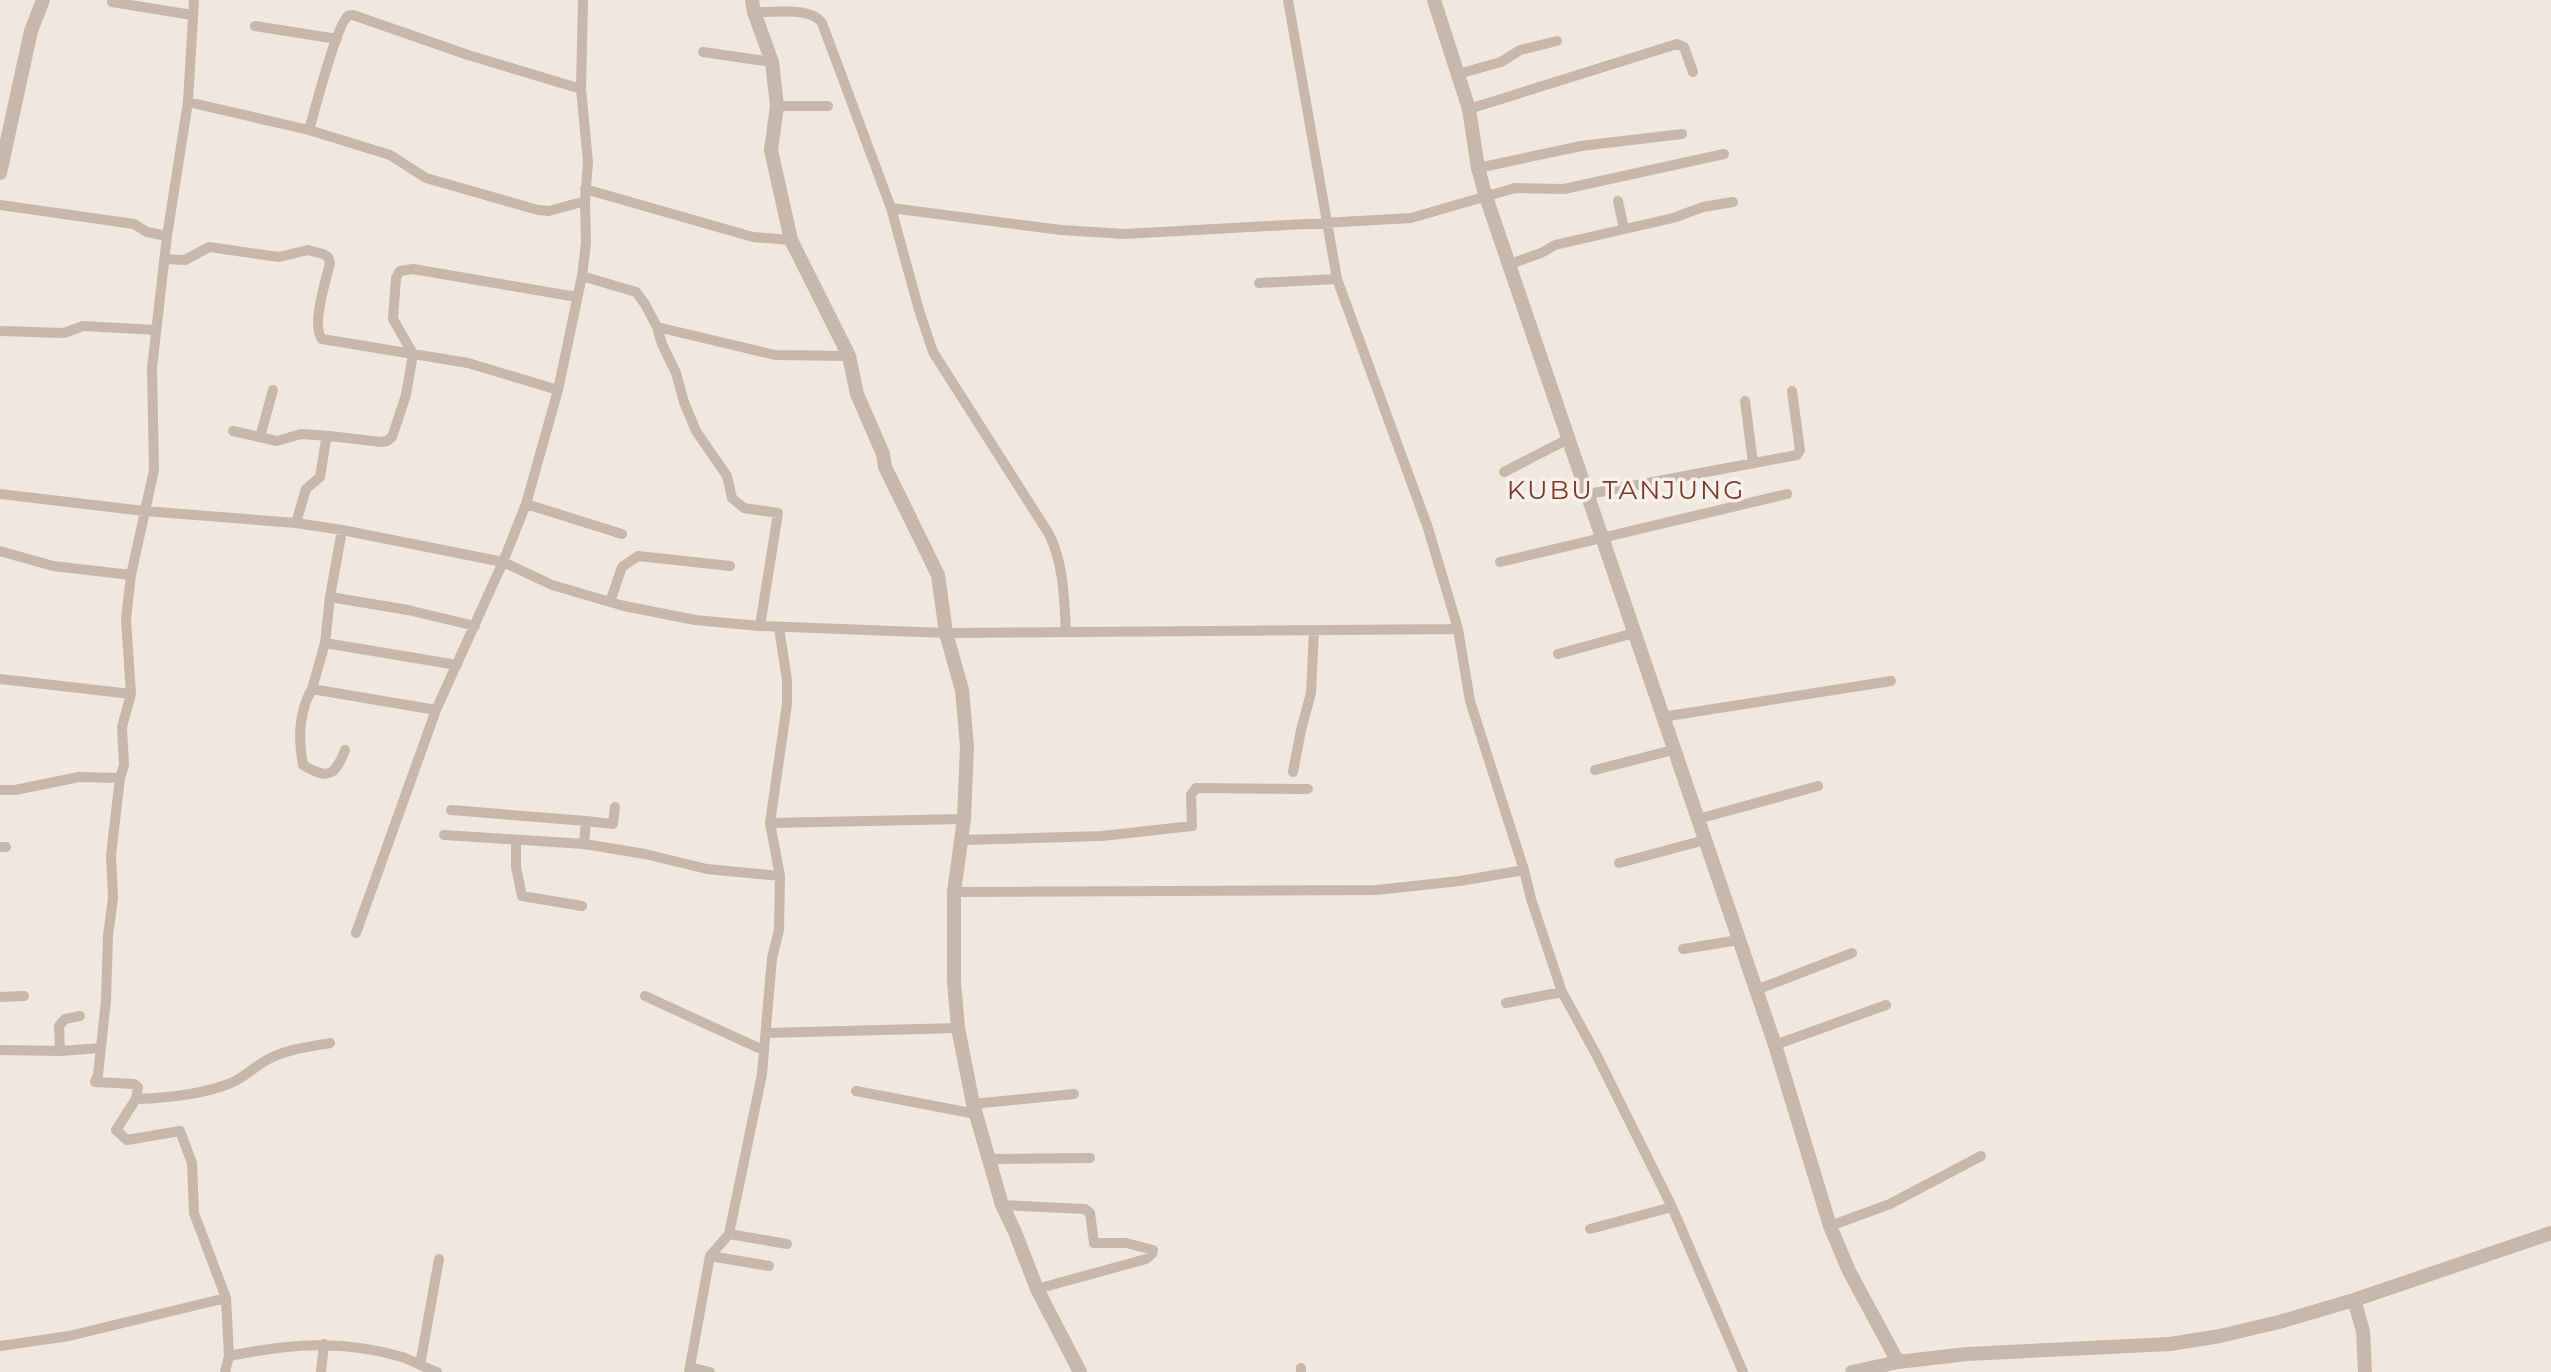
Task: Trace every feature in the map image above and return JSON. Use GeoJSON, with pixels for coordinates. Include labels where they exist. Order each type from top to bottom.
{"type":"FeatureCollection","features":[{"type":"Feature","properties":{"kind":"street"},"geometry":{"type":"LineString","coordinates":[[0,173],[31,31],[43,0]]}},
{"type":"Feature","properties":{"kind":"street"},"geometry":{"type":"LineString","coordinates":[[194,0],[188,102],[167,236],[152,368],[154,470],[131,575],[126,619],[131,694],[122,727],[124,754],[111,855],[113,898],[108,936],[106,1000],[99,1074],[95,1082],[134,1084],[138,1087],[136,1099],[116,1130],[127,1140],[180,1131],[192,1163],[194,1213],[226,1298],[229,1356],[225,1372]]}},
{"type":"Feature","properties":{"kind":"street"},"geometry":{"type":"LineString","coordinates":[[356,933],[436,710],[526,505],[558,390],[582,276],[586,243],[584,201],[588,162],[581,89],[583,0]]}},
{"type":"Feature","properties":{"kind":"street"},"geometry":{"type":"LineString","coordinates":[[1288,0],[1325,221],[1338,279],[1428,527],[1458,629],[1470,701],[1531,899],[1562,992],[1672,1207],[1743,1372]]}},
{"type":"Feature","properties":{"kind":"street"},"geometry":{"type":"LineString","coordinates":[[1434,0],[1469,109],[1478,168],[1486,197],[1775,1045],[1830,1226],[1849,1271],[1898,1362]]}},
{"type":"Feature","properties":{"kind":"street"},"geometry":{"type":"LineString","coordinates":[[112,2],[192,15]]}},
{"type":"Feature","properties":{"kind":"street"},"geometry":{"type":"LineString","coordinates":[[1066,631],[1062,569],[1057,551],[1049,534],[933,352],[891,208],[822,23],[817,16],[808,13],[753,6],[772,62],[778,106],[771,149],[791,240],[849,356],[857,394],[883,454],[885,467],[938,575],[946,633],[962,690],[967,746],[964,819],[954,892],[954,981],[958,1028],[974,1109],[1002,1205],[1037,1289],[1080,1372]]}},
{"type":"Feature","properties":{"kind":"street"},"geometry":{"type":"LineString","coordinates":[[309,130],[344,20],[353,15],[468,55],[581,89]]}},
{"type":"Feature","properties":{"kind":"street"},"geometry":{"type":"LineString","coordinates":[[255,26],[337,39]]}},
{"type":"Feature","properties":{"kind":"street"},"geometry":{"type":"LineString","coordinates":[[1458,74],[1501,62],[1520,50],[1557,41]]}},
{"type":"Feature","properties":{"kind":"street"},"geometry":{"type":"LineString","coordinates":[[1469,109],[1678,44],[1684,47],[1693,72]]}},
{"type":"Feature","properties":{"kind":"street"},"geometry":{"type":"LineString","coordinates":[[703,52],[772,62]]}},
{"type":"Feature","properties":{"kind":"street"},"geometry":{"type":"LineString","coordinates":[[188,102],[309,130],[390,155],[426,178],[538,210],[549,211],[584,201]]}},
{"type":"Feature","properties":{"kind":"street"},"geometry":{"type":"LineString","coordinates":[[778,106],[828,106]]}},
{"type":"Feature","properties":{"kind":"street"},"geometry":{"type":"LineString","coordinates":[[1478,168],[1581,145],[1682,134]]}},
{"type":"Feature","properties":{"kind":"street"},"geometry":{"type":"LineString","coordinates":[[891,208],[1061,230],[1125,234],[1411,218],[1515,188],[1564,189],[1724,154]]}},
{"type":"Feature","properties":{"kind":"street"},"geometry":{"type":"LineString","coordinates":[[585,189],[753,237],[791,240]]}},
{"type":"Feature","properties":{"kind":"street"},"geometry":{"type":"LineString","coordinates":[[1618,201],[1624,229]]}},
{"type":"Feature","properties":{"kind":"street"},"geometry":{"type":"LineString","coordinates":[[1510,264],[1555,245],[1673,218],[1703,207],[1733,202]]}},
{"type":"Feature","properties":{"kind":"street"},"geometry":{"type":"LineString","coordinates":[[0,205],[134,224],[147,232],[167,236]]}},
{"type":"Feature","properties":{"kind":"street"},"geometry":{"type":"LineString","coordinates":[[166,259],[185,260],[209,247],[279,257],[308,250],[323,254],[328,257],[330,263],[318,322],[319,337],[468,363],[558,390]]}},
{"type":"Feature","properties":{"kind":"street"},"geometry":{"type":"LineString","coordinates":[[233,431],[277,441],[301,434],[381,442],[392,437],[406,395],[413,354],[393,319],[396,278],[400,271],[406,269],[576,297]]}},
{"type":"Feature","properties":{"kind":"street"},"geometry":{"type":"LineString","coordinates":[[582,276],[636,292],[657,327],[696,431],[727,476],[732,498],[744,508],[778,513],[760,626]]}},
{"type":"Feature","properties":{"kind":"street"},"geometry":{"type":"LineString","coordinates":[[1259,283],[1338,279]]}},
{"type":"Feature","properties":{"kind":"street"},"geometry":{"type":"LineString","coordinates":[[0,331],[64,333],[83,326],[156,330]]}},
{"type":"Feature","properties":{"kind":"street"},"geometry":{"type":"LineString","coordinates":[[657,327],[775,355],[849,356]]}},
{"type":"Feature","properties":{"kind":"street"},"geometry":{"type":"LineString","coordinates":[[260,437],[273,390]]}},
{"type":"Feature","properties":{"kind":"street"},"geometry":{"type":"LineString","coordinates":[[1589,494],[1797,455],[1800,450],[1792,391]]}},
{"type":"Feature","properties":{"kind":"street"},"geometry":{"type":"LineString","coordinates":[[1745,401],[1753,463]]}},
{"type":"Feature","properties":{"kind":"street"},"geometry":{"type":"LineString","coordinates":[[296,523],[306,489],[320,477],[326,440],[330,436]]}},
{"type":"Feature","properties":{"kind":"street"},"geometry":{"type":"LineString","coordinates":[[1504,472],[1570,438]]}},
{"type":"Feature","properties":{"kind":"street"},"geometry":{"type":"LineString","coordinates":[[0,494],[144,511],[296,523],[342,530],[503,562],[552,585],[610,601],[695,620],[779,628],[946,633],[1458,629]]}},
{"type":"Feature","properties":{"kind":"street"},"geometry":{"type":"LineString","coordinates":[[1500,562],[1787,494]]}},
{"type":"Feature","properties":{"kind":"street"},"geometry":{"type":"LineString","coordinates":[[526,505],[622,534]]}},
{"type":"Feature","properties":{"kind":"street"},"geometry":{"type":"LineString","coordinates":[[342,530],[325,643],[312,689],[305,702],[298,740],[303,765],[317,774],[335,771],[345,750]]}},
{"type":"Feature","properties":{"kind":"street"},"geometry":{"type":"LineString","coordinates":[[0,551],[53,566],[131,575]]}},
{"type":"Feature","properties":{"kind":"street"},"geometry":{"type":"LineString","coordinates":[[610,601],[622,567],[638,556],[730,566]]}},
{"type":"Feature","properties":{"kind":"street"},"geometry":{"type":"LineString","coordinates":[[330,597],[408,610],[475,626]]}},
{"type":"Feature","properties":{"kind":"street"},"geometry":{"type":"LineString","coordinates":[[710,1372],[689,1369],[710,1256],[729,1234],[762,1074],[772,958],[779,930],[780,876],[771,823],[787,704],[787,680],[779,628]]}},
{"type":"Feature","properties":{"kind":"street"},"geometry":{"type":"LineString","coordinates":[[1293,772],[1311,693],[1314,630]]}},
{"type":"Feature","properties":{"kind":"street"},"geometry":{"type":"LineString","coordinates":[[1558,653],[1634,633]]}},
{"type":"Feature","properties":{"kind":"street"},"geometry":{"type":"LineString","coordinates":[[325,643],[457,665]]}},
{"type":"Feature","properties":{"kind":"street"},"geometry":{"type":"LineString","coordinates":[[0,679],[131,694]]}},
{"type":"Feature","properties":{"kind":"street"},"geometry":{"type":"LineString","coordinates":[[1662,717],[1891,681]]}},
{"type":"Feature","properties":{"kind":"street"},"geometry":{"type":"LineString","coordinates":[[312,689],[436,710]]}},
{"type":"Feature","properties":{"kind":"street"},"geometry":{"type":"LineString","coordinates":[[1595,770],[1673,750]]}},
{"type":"Feature","properties":{"kind":"street"},"geometry":{"type":"LineString","coordinates":[[0,790],[79,777],[120,778]]}},
{"type":"Feature","properties":{"kind":"street"},"geometry":{"type":"LineString","coordinates":[[1698,819],[1818,786]]}},
{"type":"Feature","properties":{"kind":"street"},"geometry":{"type":"LineString","coordinates":[[962,840],[1102,836],[1170,830],[1192,826],[1191,795],[1196,788],[1308,789]]}},
{"type":"Feature","properties":{"kind":"street"},"geometry":{"type":"LineString","coordinates":[[451,810],[613,824],[615,807]]}},
{"type":"Feature","properties":{"kind":"street"},"geometry":{"type":"LineString","coordinates":[[771,823],[964,819]]}},
{"type":"Feature","properties":{"kind":"street"},"geometry":{"type":"LineString","coordinates":[[584,844],[586,821]]}},
{"type":"Feature","properties":{"kind":"street"},"geometry":{"type":"LineString","coordinates":[[444,835],[584,844],[645,853],[707,869],[780,876]]}},
{"type":"Feature","properties":{"kind":"street"},"geometry":{"type":"LineString","coordinates":[[1619,863],[1705,840]]}},
{"type":"Feature","properties":{"kind":"street"},"geometry":{"type":"LineString","coordinates":[[516,841],[516,867],[522,897],[582,906]]}},
{"type":"Feature","properties":{"kind":"street"},"geometry":{"type":"LineString","coordinates":[[954,892],[1376,890],[1460,881],[1524,870]]}},
{"type":"Feature","properties":{"kind":"street"},"geometry":{"type":"LineString","coordinates":[[1683,949],[1739,940]]}},
{"type":"Feature","properties":{"kind":"street"},"geometry":{"type":"LineString","coordinates":[[1756,990],[1852,953]]}},
{"type":"Feature","properties":{"kind":"street"},"geometry":{"type":"LineString","coordinates":[[1506,1003],[1562,992]]}},
{"type":"Feature","properties":{"kind":"street"},"geometry":{"type":"LineString","coordinates":[[0,997],[24,996]]}},
{"type":"Feature","properties":{"kind":"street"},"geometry":{"type":"LineString","coordinates":[[645,996],[763,1050]]}},
{"type":"Feature","properties":{"kind":"street"},"geometry":{"type":"LineString","coordinates":[[1775,1045],[1886,1005]]}},
{"type":"Feature","properties":{"kind":"street"},"geometry":{"type":"LineString","coordinates":[[60,1051],[59,1026],[65,1019],[80,1016]]}},
{"type":"Feature","properties":{"kind":"street"},"geometry":{"type":"LineString","coordinates":[[766,1033],[958,1028]]}},
{"type":"Feature","properties":{"kind":"street"},"geometry":{"type":"LineString","coordinates":[[136,1099],[167,1098],[230,1084],[252,1072],[265,1060],[287,1052],[330,1043]]}},
{"type":"Feature","properties":{"kind":"street"},"geometry":{"type":"LineString","coordinates":[[0,1050],[60,1051],[101,1048]]}},
{"type":"Feature","properties":{"kind":"street"},"geometry":{"type":"LineString","coordinates":[[856,1091],[974,1109],[1074,1094]]}},
{"type":"Feature","properties":{"kind":"street"},"geometry":{"type":"LineString","coordinates":[[1830,1226],[1890,1204],[1981,1156]]}},
{"type":"Feature","properties":{"kind":"street"},"geometry":{"type":"LineString","coordinates":[[987,1159],[1090,1158]]}},
{"type":"Feature","properties":{"kind":"street"},"geometry":{"type":"LineString","coordinates":[[1002,1205],[1085,1209],[1090,1213],[1094,1243],[1126,1243],[1153,1250],[1146,1259],[1037,1289]]}},
{"type":"Feature","properties":{"kind":"street"},"geometry":{"type":"LineString","coordinates":[[1590,1229],[1672,1207]]}},
{"type":"Feature","properties":{"kind":"street"},"geometry":{"type":"LineString","coordinates":[[1852,1372],[1898,1362],[1967,1354],[2170,1344],[2279,1322],[2354,1300],[2551,1233]]}},
{"type":"Feature","properties":{"kind":"street"},"geometry":{"type":"LineString","coordinates":[[729,1234],[787,1244]]}},
{"type":"Feature","properties":{"kind":"street"},"geometry":{"type":"LineString","coordinates":[[710,1256],[769,1266]]}},
{"type":"Feature","properties":{"kind":"street"},"geometry":{"type":"LineString","coordinates":[[420,1365],[439,1259]]}},
{"type":"Feature","properties":{"kind":"street"},"geometry":{"type":"LineString","coordinates":[[0,1346],[69,1336],[226,1298]]}},
{"type":"Feature","properties":{"kind":"street"},"geometry":{"type":"LineString","coordinates":[[2354,1300],[2363,1331],[2365,1372]]}},
{"type":"Feature","properties":{"kind":"street"},"geometry":{"type":"LineString","coordinates":[[229,1356],[283,1345],[324,1345],[400,1356],[437,1372]]}},
{"type":"Feature","properties":{"kind":"street"},"geometry":{"type":"LineString","coordinates":[[321,1372],[324,1345]]}},
{"type":"Feature","properties":{"kind":"district","name":"KUBU TANJUNG"},"geometry":{"type":"Point","coordinates":[1626,490]}}]}
